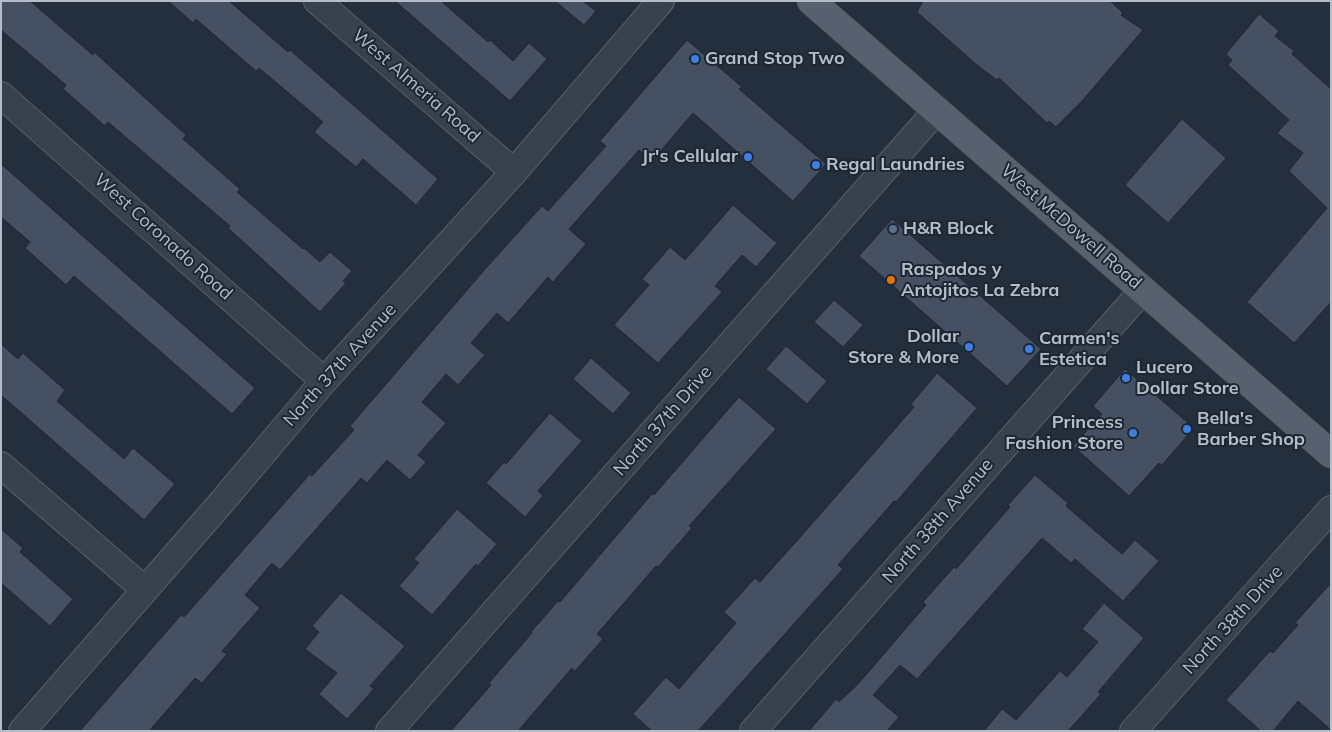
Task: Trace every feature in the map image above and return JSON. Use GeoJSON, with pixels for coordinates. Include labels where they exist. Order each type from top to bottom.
{"type":"FeatureCollection","features":[{"type":"Feature","properties":{"kind":"main road","name":"West McDowell Road"},"geometry":{"type":"LineString","coordinates":[[811,1],[1331,454]]}},
{"type":"Feature","properties":{"kind":"street","name":"West Almeria Road"},"geometry":{"type":"LineString","coordinates":[[317,1],[514,172]]}},
{"type":"Feature","properties":{"kind":"street","name":"North 37th Avenue"},"geometry":{"type":"LineString","coordinates":[[22,731],[324,381],[514,172],[661,1]]}},
{"type":"Feature","properties":{"kind":"street","name":"West Coronado Road"},"geometry":{"type":"LineString","coordinates":[[6,107],[324,381]]}},
{"type":"Feature","properties":{"kind":"street","name":"North 37th Drive"},"geometry":{"type":"LineString","coordinates":[[390,731],[937,110]]}},
{"type":"Feature","properties":{"kind":"street","name":"North 38th Avenue"},"geometry":{"type":"LineString","coordinates":[[753,731],[1143,290]]}},
{"type":"Feature","properties":{"kind":"street"},"geometry":{"type":"LineString","coordinates":[[1,465],[145,590]]}},
{"type":"Feature","properties":{"kind":"street","name":"North 38th Drive"},"geometry":{"type":"LineString","coordinates":[[1133,731],[1331,509]]}},
{"type":"Feature","properties":{"kind":"building"},"geometry":{"type":"Polygon","coordinates":[[[1,1],[30,1],[93,55],[94,52],[186,135],[183,139],[240,189],[237,192],[303,249],[320,262],[330,252],[352,271],[343,281],[346,283],[320,312],[228,228],[230,226],[108,122],[105,126],[63,89],[66,85],[1,30],[1,1]]]}},
{"type":"Feature","properties":{"kind":"building"},"geometry":{"type":"Polygon","coordinates":[[[168,1],[229,1],[288,52],[290,50],[438,179],[416,205],[363,159],[356,167],[314,132],[323,122],[259,68],[256,71],[196,19],[193,23],[168,1]]]}},
{"type":"Feature","properties":{"kind":"building"},"geometry":{"type":"Polygon","coordinates":[[[395,1],[441,1],[513,61],[529,43],[547,59],[510,101],[395,1]]]}},
{"type":"Feature","properties":{"kind":"building"},"geometry":{"type":"Polygon","coordinates":[[[555,1],[583,1],[596,11],[584,25],[555,1]]]}},
{"type":"Feature","properties":{"kind":"building"},"geometry":{"type":"Polygon","coordinates":[[[923,1],[1110,1],[1123,13],[1121,15],[1143,30],[1082,101],[1056,127],[1049,121],[1047,123],[999,78],[997,80],[977,65],[917,12],[923,1]]]}},
{"type":"Feature","properties":{"kind":"building"},"geometry":{"type":"Polygon","coordinates":[[[1259,14],[1279,31],[1275,36],[1294,51],[1292,54],[1331,89],[1331,302],[1294,343],[1247,302],[1327,208],[1289,171],[1303,153],[1277,133],[1289,120],[1228,65],[1232,60],[1226,54],[1259,14]]]}},
{"type":"Feature","properties":{"kind":"building"},"geometry":{"type":"Polygon","coordinates":[[[687,40],[742,87],[739,89],[826,164],[793,201],[693,113],[652,161],[639,150],[569,229],[586,244],[553,282],[548,277],[508,323],[497,313],[471,343],[485,355],[458,385],[446,374],[422,402],[446,423],[418,455],[426,462],[410,480],[387,460],[367,483],[361,478],[280,570],[272,563],[245,595],[260,608],[222,651],[227,654],[202,683],[195,678],[149,731],[80,731],[181,615],[184,617],[310,474],[312,476],[354,430],[350,426],[487,267],[542,206],[548,211],[606,146],[600,141],[687,40]]]}},
{"type":"Feature","properties":{"kind":"building"},"geometry":{"type":"Polygon","coordinates":[[[1182,119],[1226,158],[1168,223],[1125,185],[1182,119]]]}},
{"type":"Feature","properties":{"kind":"building"},"geometry":{"type":"Polygon","coordinates":[[[1,164],[255,388],[232,414],[74,276],[66,285],[25,248],[30,242],[1,217],[1,164]]]}},
{"type":"Feature","properties":{"kind":"building"},"geometry":{"type":"Polygon","coordinates":[[[733,205],[777,243],[756,267],[742,255],[715,286],[722,292],[658,363],[614,325],[649,285],[642,279],[670,247],[685,260],[733,205]]]}},
{"type":"Feature","properties":{"kind":"building"},"geometry":{"type":"Polygon","coordinates":[[[892,219],[1041,349],[1007,386],[859,256],[892,219]]]}},
{"type":"Feature","properties":{"kind":"building"},"geometry":{"type":"Polygon","coordinates":[[[834,300],[863,325],[843,347],[814,322],[834,300]]]}},
{"type":"Feature","properties":{"kind":"building"},"geometry":{"type":"Polygon","coordinates":[[[1,344],[18,359],[23,353],[65,390],[57,401],[124,459],[133,448],[175,484],[144,520],[1,395],[1,344]]]}},
{"type":"Feature","properties":{"kind":"building"},"geometry":{"type":"Polygon","coordinates":[[[786,346],[827,381],[807,404],[766,369],[786,346]]]}},
{"type":"Feature","properties":{"kind":"building"},"geometry":{"type":"Polygon","coordinates":[[[591,358],[631,393],[613,414],[573,379],[591,358]]]}},
{"type":"Feature","properties":{"kind":"building"},"geometry":{"type":"Polygon","coordinates":[[[1125,369],[1194,428],[1162,465],[1159,463],[1129,496],[1073,446],[1102,414],[1093,406],[1125,369]]]}},
{"type":"Feature","properties":{"kind":"building"},"geometry":{"type":"Polygon","coordinates":[[[937,373],[977,408],[896,502],[894,501],[838,565],[843,569],[698,731],[652,731],[633,714],[666,677],[679,689],[736,623],[724,612],[755,578],[760,582],[803,534],[914,407],[911,404],[937,373]]]}},
{"type":"Feature","properties":{"kind":"building"},"geometry":{"type":"Polygon","coordinates":[[[739,397],[776,429],[689,526],[692,528],[658,567],[656,566],[597,634],[603,639],[575,671],[572,668],[518,731],[451,731],[491,685],[489,683],[531,632],[558,601],[560,602],[652,494],[654,495],[739,397]]]}},
{"type":"Feature","properties":{"kind":"building"},"geometry":{"type":"Polygon","coordinates":[[[550,413],[582,441],[538,491],[543,496],[525,517],[486,483],[504,462],[506,464],[550,413]]]}},
{"type":"Feature","properties":{"kind":"building"},"geometry":{"type":"Polygon","coordinates":[[[1035,475],[1068,503],[1066,506],[1122,554],[1135,540],[1159,561],[1123,601],[1075,559],[1071,563],[1042,538],[917,679],[900,665],[873,695],[899,717],[887,731],[809,731],[836,699],[839,702],[859,683],[926,605],[923,602],[954,567],[956,569],[1035,475]]]}},
{"type":"Feature","properties":{"kind":"building"},"geometry":{"type":"Polygon","coordinates":[[[457,509],[497,544],[478,566],[476,564],[432,615],[399,586],[419,563],[414,559],[457,509]]]}},
{"type":"Feature","properties":{"kind":"building"},"geometry":{"type":"Polygon","coordinates":[[[1,529],[23,548],[20,552],[73,599],[50,626],[1,583],[1,529]]]}},
{"type":"Feature","properties":{"kind":"building"},"geometry":{"type":"Polygon","coordinates":[[[1331,583],[1331,730],[1298,701],[1273,731],[1261,731],[1226,700],[1270,651],[1273,653],[1298,625],[1295,623],[1331,583]]]}},
{"type":"Feature","properties":{"kind":"building"},"geometry":{"type":"Polygon","coordinates":[[[341,593],[405,646],[370,686],[374,689],[347,719],[319,694],[337,673],[305,649],[319,632],[312,626],[341,593]]]}},
{"type":"Feature","properties":{"kind":"building"},"geometry":{"type":"Polygon","coordinates":[[[1104,603],[1144,638],[1098,692],[1101,694],[1068,731],[984,731],[1002,709],[1016,720],[1060,671],[1067,677],[1098,642],[1082,629],[1104,603]]]}},
{"type":"Feature","properties":{"kind":"place","name":"Grand Stop Two"},"geometry":{"type":"Point","coordinates":[695,59]}},
{"type":"Feature","properties":{"kind":"place","name":"Jr's Cellular"},"geometry":{"type":"Point","coordinates":[748,157]}},
{"type":"Feature","properties":{"kind":"place","name":"Regal Laundries"},"geometry":{"type":"Point","coordinates":[816,165]}},
{"type":"Feature","properties":{"kind":"place","name":"H&R Block"},"geometry":{"type":"Point","coordinates":[893,229]}},
{"type":"Feature","properties":{"kind":"place","name":"Raspados y Antojitos La Zebra"},"geometry":{"type":"Point","coordinates":[891,280]}},
{"type":"Feature","properties":{"kind":"place","name":"Dollar Store & More"},"geometry":{"type":"Point","coordinates":[969,347]}},
{"type":"Feature","properties":{"kind":"place","name":"Carmen's Estetica"},"geometry":{"type":"Point","coordinates":[1029,349]}},
{"type":"Feature","properties":{"kind":"place","name":"Lucero Dollar Store"},"geometry":{"type":"Point","coordinates":[1126,378]}},
{"type":"Feature","properties":{"kind":"place","name":"Bella's Barber Shop"},"geometry":{"type":"Point","coordinates":[1187,429]}},
{"type":"Feature","properties":{"kind":"place","name":"Princess Fashion Store"},"geometry":{"type":"Point","coordinates":[1133,433]}}]}
